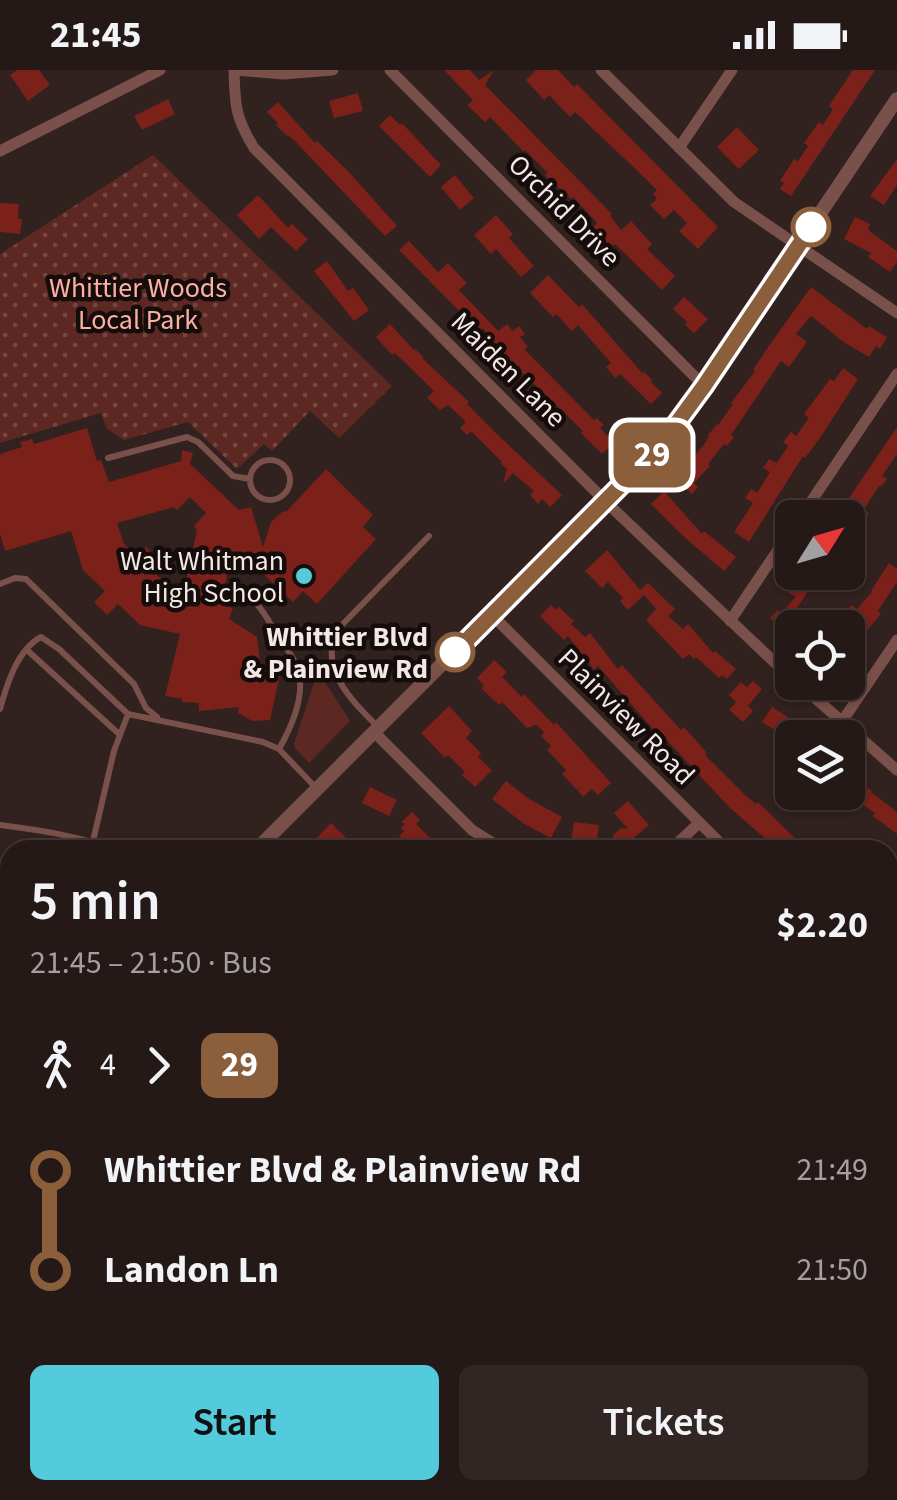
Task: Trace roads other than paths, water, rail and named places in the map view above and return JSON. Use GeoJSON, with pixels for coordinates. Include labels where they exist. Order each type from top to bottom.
{"type":"FeatureCollection","features":[{"type":"Feature","properties":{"kind":"street"},"geometry":{"type":"LineString","coordinates":[[0,151],[160,70]]}},
{"type":"Feature","properties":{"kind":"street"},"geometry":{"type":"LineString","coordinates":[[234,70],[283,74],[333,70]]}},
{"type":"Feature","properties":{"kind":"street","name":"Maiden Lane"},"geometry":{"type":"LineString","coordinates":[[234,70],[240,125],[254,148],[606,502],[775,663]]}},
{"type":"Feature","properties":{"kind":"street","name":"Orchid Drive"},"geometry":{"type":"LineString","coordinates":[[390,70],[704,386]]}},
{"type":"Feature","properties":{"kind":"street"},"geometry":{"type":"LineString","coordinates":[[601,70],[734,202],[897,313]]}},
{"type":"Feature","properties":{"kind":"street"},"geometry":{"type":"LineString","coordinates":[[679,148],[732,70]]}},
{"type":"Feature","properties":{"kind":"street"},"geometry":{"type":"LineString","coordinates":[[267,840],[660,446],[897,99]]}},
{"type":"Feature","properties":{"kind":"street"},"geometry":{"type":"LineString","coordinates":[[812,500],[897,374]]}},
{"type":"Feature","properties":{"kind":"street"},"geometry":{"type":"LineString","coordinates":[[730,621],[775,554]]}},
{"type":"Feature","properties":{"kind":"street","name":"Plainview Road"},"geometry":{"type":"LineString","coordinates":[[492,616],[717,840]]}},
{"type":"Feature","properties":{"kind":"street"},"geometry":{"type":"LineString","coordinates":[[842,720],[897,640]]}},
{"type":"Feature","properties":{"kind":"street","name":"Maiden Lane"},"geometry":{"type":"LineString","coordinates":[[815,700],[837,720]]}},
{"type":"Feature","properties":{"kind":"street"},"geometry":{"type":"LineString","coordinates":[[376,730],[472,830],[488,840]]}},
{"type":"Feature","properties":{"kind":"street","name":"Maiden Lane"},"geometry":{"type":"LineString","coordinates":[[865,744],[897,770]]}},
{"type":"Feature","properties":{"kind":"street"},"geometry":{"type":"LineString","coordinates":[[681,840],[699,824]]}},
{"type":"Feature","properties":{"kind":"lane"},"geometry":{"type":"LineString","coordinates":[[108,458],[187,437],[198,442],[234,476],[250,478]]}},
{"type":"Feature","properties":{"kind":"lane"},"geometry":{"type":"LineString","coordinates":[[277,461],[290,475],[290,485],[285,494],[267,500],[258,496],[250,478],[260,463],[277,461]]}},
{"type":"Feature","properties":{"kind":"lane"},"geometry":{"type":"LineString","coordinates":[[376,730],[342,687],[331,658],[331,644],[336,632],[429,536]]}},
{"type":"Feature","properties":{"kind":"lane"},"geometry":{"type":"LineString","coordinates":[[0,584],[26,578],[134,684],[146,708],[158,718]]}},
{"type":"Feature","properties":{"kind":"lane"},"geometry":{"type":"LineString","coordinates":[[244,593],[264,612],[296,665],[300,681],[292,724],[279,749]]}},
{"type":"Feature","properties":{"kind":"lane"},"geometry":{"type":"LineString","coordinates":[[0,709],[8,680],[27,650],[41,637],[128,714],[256,739],[279,749],[317,789]]}},
{"type":"Feature","properties":{"kind":"lane"},"geometry":{"type":"LineString","coordinates":[[27,650],[119,734]]}},
{"type":"Feature","properties":{"kind":"lane"},"geometry":{"type":"LineString","coordinates":[[93,840],[119,734],[128,714]]}},
{"type":"Feature","properties":{"kind":"lane"},"geometry":{"type":"LineString","coordinates":[[0,825],[87,840]]}},
{"type":"Feature","properties":{"kind":"place","name":"Walt Whitman High School"},"geometry":{"type":"Point","coordinates":[304,576]}},
{"type":"Feature","properties":{"kind":"place","name":"Whittier Blvd & Plainview Rd"},"geometry":{"type":"Point","coordinates":[455,652]}},
{"type":"Feature","properties":{"kind":"park label","name":"Whittier Woods Local Park"},"geometry":{"type":"Point","coordinates":[138,303]}}]}
